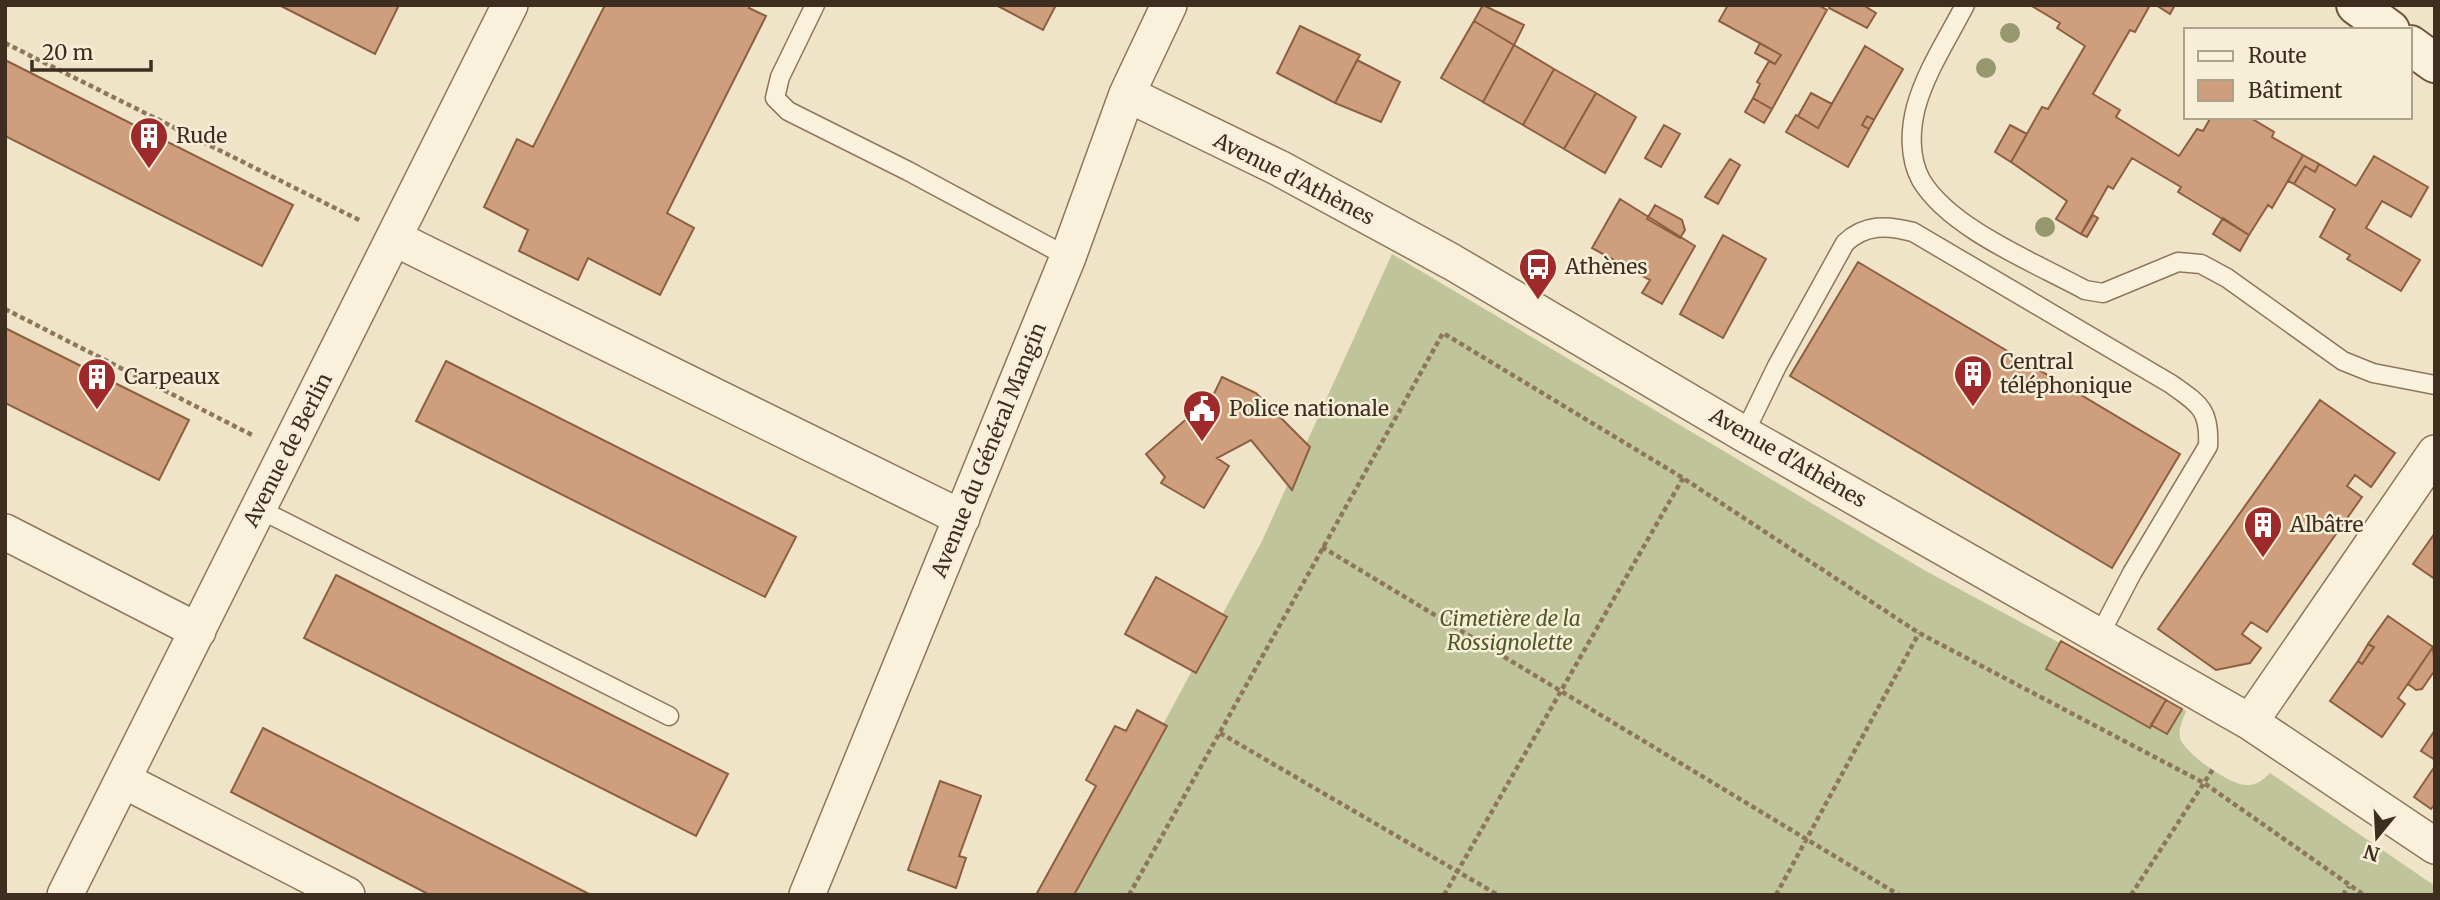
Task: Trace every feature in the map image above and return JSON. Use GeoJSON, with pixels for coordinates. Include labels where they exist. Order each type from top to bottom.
{"type":"FeatureCollection","features":[{"type":"Feature","properties":{"kind":"main road"},"geometry":{"type":"LineString","coordinates":[[2356,5],[2387,28]]}},
{"type":"Feature","properties":{"kind":"main road"},"geometry":{"type":"LineString","coordinates":[[2412,46],[2435,63]]}},
{"type":"Feature","properties":{"kind":"street","name":"Avenue de Berlin"},"geometry":{"type":"LineString","coordinates":[[65,895],[510,5]]}},
{"type":"Feature","properties":{"kind":"street","name":"Avenue du Général Mangin"},"geometry":{"type":"LineString","coordinates":[[807,895],[1068,257],[1127,94],[1169,5]]}},
{"type":"Feature","properties":{"kind":"street","name":"Avenue d'Athènes"},"geometry":{"type":"LineString","coordinates":[[1127,94],[1279,168],[1452,262],[1744,434],[2250,722],[2435,846]]}},
{"type":"Feature","properties":{"kind":"street"},"geometry":{"type":"LineString","coordinates":[[394,238],[962,518]]}},
{"type":"Feature","properties":{"kind":"street"},"geometry":{"type":"LineString","coordinates":[[2250,722],[2435,453]]}},
{"type":"Feature","properties":{"kind":"street"},"geometry":{"type":"LineString","coordinates":[[5,532],[198,631]]}},
{"type":"Feature","properties":{"kind":"street"},"geometry":{"type":"LineString","coordinates":[[123,780],[348,895]]}},
{"type":"Feature","properties":{"kind":"lane"},"geometry":{"type":"LineString","coordinates":[[815,5],[779,77],[775,98],[788,111],[908,171],[1068,257]]}},
{"type":"Feature","properties":{"kind":"lane"},"geometry":{"type":"LineString","coordinates":[[1965,5],[1924,82],[1910,142],[1920,178],[1939,204],[1977,230],[2085,290],[2103,293],[2178,262],[2201,264],[2227,278],[2343,361],[2373,373],[2435,385]]}},
{"type":"Feature","properties":{"kind":"lane"},"geometry":{"type":"LineString","coordinates":[[1744,434],[1777,366],[1845,243],[1857,232],[1874,227],[1894,227],[1913,232],[2171,384],[2201,406],[2209,424],[2208,446],[2132,573],[2099,636]]}},
{"type":"Feature","properties":{"kind":"lane"},"geometry":{"type":"LineString","coordinates":[[259,509],[669,716]]}},
{"type":"Feature","properties":{"kind":"path"},"geometry":{"type":"LineString","coordinates":[[5,43],[394,238]]}},
{"type":"Feature","properties":{"kind":"path"},"geometry":{"type":"LineString","coordinates":[[5,309],[287,453]]}},
{"type":"Feature","properties":{"kind":"path"},"geometry":{"type":"LineString","coordinates":[[1129,895],[1443,333],[1683,478],[1919,633],[2204,783],[2364,895]]}},
{"type":"Feature","properties":{"kind":"path"},"geometry":{"type":"LineString","coordinates":[[1444,895],[1683,478]]}},
{"type":"Feature","properties":{"kind":"path"},"geometry":{"type":"LineString","coordinates":[[1322,547],[1899,895]]}},
{"type":"Feature","properties":{"kind":"path"},"geometry":{"type":"LineString","coordinates":[[1776,895],[1919,633]]}},
{"type":"Feature","properties":{"kind":"path"},"geometry":{"type":"LineString","coordinates":[[1220,733],[1498,895]]}},
{"type":"Feature","properties":{"kind":"path"},"geometry":{"type":"LineString","coordinates":[[2131,895],[2213,769]]}},
{"type":"Feature","properties":{"kind":"path"},"geometry":{"type":"LineString","coordinates":[[2343,895],[2349,886]]}},
{"type":"Feature","properties":{"kind":"green space","name":"Cimetière de la Rossignolette"},"geometry":{"type":"Polygon","coordinates":[[[1392,254],[1924,570],[2186,711],[2180,727],[2180,738],[2190,752],[2208,767],[2230,780],[2246,785],[2262,780],[2270,773],[2435,886],[2435,895],[1071,895],[1262,541],[1392,254]]]}},
{"type":"Feature","properties":{"kind":"building"},"geometry":{"type":"Polygon","coordinates":[[[279,5],[399,5],[375,54],[279,5]]]}},
{"type":"Feature","properties":{"kind":"building"},"geometry":{"type":"Polygon","coordinates":[[[605,5],[751,5],[749,8],[766,16],[667,213],[694,228],[660,295],[588,258],[578,280],[519,251],[528,230],[484,207],[517,139],[533,147],[605,5]]]}},
{"type":"Feature","properties":{"kind":"building"},"geometry":{"type":"Polygon","coordinates":[[[996,5],[1056,5],[1043,30],[996,5]]]}},
{"type":"Feature","properties":{"kind":"building"},"geometry":{"type":"Polygon","coordinates":[[[1483,5],[1524,25],[1514,45],[1474,21],[1483,5]]]}},
{"type":"Feature","properties":{"kind":"building"},"geometry":{"type":"Polygon","coordinates":[[[1728,5],[1818,5],[1827,10],[1772,109],[1753,98],[1760,84],[1757,82],[1769,61],[1775,64],[1781,55],[1719,21],[1728,5]]]}},
{"type":"Feature","properties":{"kind":"building"},"geometry":{"type":"Polygon","coordinates":[[[1830,5],[1863,5],[1876,13],[1867,28],[1829,8],[1830,5]]]}},
{"type":"Feature","properties":{"kind":"building"},"geometry":{"type":"Polygon","coordinates":[[[2030,5],[2150,5],[2135,32],[2130,30],[2093,94],[2120,110],[2116,117],[2179,156],[2197,129],[2203,131],[2210,119],[2252,119],[2274,132],[2272,137],[2303,155],[2272,208],[2268,205],[2249,235],[2178,192],[2181,187],[2132,158],[2113,189],[2108,186],[2081,234],[2056,219],[2067,201],[2011,162],[2042,107],[2048,109],[2085,46],[2057,28],[2060,23],[2030,5]]]}},
{"type":"Feature","properties":{"kind":"building"},"geometry":{"type":"Polygon","coordinates":[[[2156,5],[2175,5],[2170,14],[2156,5]]]}},
{"type":"Feature","properties":{"kind":"building"},"geometry":{"type":"Polygon","coordinates":[[[1474,21],[1514,45],[1483,102],[1441,78],[1474,21]]]}},
{"type":"Feature","properties":{"kind":"building"},"geometry":{"type":"Polygon","coordinates":[[[1300,26],[1360,55],[1335,103],[1277,73],[1300,26]]]}},
{"type":"Feature","properties":{"kind":"building"},"geometry":{"type":"Polygon","coordinates":[[[1760,43],[1781,55],[1775,64],[1755,53],[1760,43]]]}},
{"type":"Feature","properties":{"kind":"building"},"geometry":{"type":"Polygon","coordinates":[[[1514,45],[1554,69],[1523,125],[1483,102],[1514,45]]]}},
{"type":"Feature","properties":{"kind":"building"},"geometry":{"type":"Polygon","coordinates":[[[1865,46],[1903,69],[1874,120],[1867,116],[1862,125],[1869,129],[1848,167],[1786,132],[1796,115],[1818,128],[1865,46]]]}},
{"type":"Feature","properties":{"kind":"building","name":"Rude"},"geometry":{"type":"Polygon","coordinates":[[[5,60],[293,205],[262,266],[5,136],[5,60]]]}},
{"type":"Feature","properties":{"kind":"building"},"geometry":{"type":"Polygon","coordinates":[[[1357,60],[1400,82],[1381,122],[1335,103],[1357,60]]]}},
{"type":"Feature","properties":{"kind":"building"},"geometry":{"type":"Polygon","coordinates":[[[1554,69],[1596,93],[1564,149],[1523,125],[1554,69]]]}},
{"type":"Feature","properties":{"kind":"building"},"geometry":{"type":"Polygon","coordinates":[[[1596,93],[1636,117],[1605,173],[1564,149],[1596,93]]]}},
{"type":"Feature","properties":{"kind":"building"},"geometry":{"type":"Polygon","coordinates":[[[1811,93],[1832,104],[1818,128],[1798,116],[1811,93]]]}},
{"type":"Feature","properties":{"kind":"building"},"geometry":{"type":"Polygon","coordinates":[[[1753,98],[1772,109],[1764,123],[1745,112],[1753,98]]]}},
{"type":"Feature","properties":{"kind":"building"},"geometry":{"type":"Polygon","coordinates":[[[1867,116],[1874,120],[1869,129],[1862,125],[1867,116]]]}},
{"type":"Feature","properties":{"kind":"building"},"geometry":{"type":"Polygon","coordinates":[[[1664,125],[1680,134],[1661,167],[1645,158],[1664,125]]]}},
{"type":"Feature","properties":{"kind":"building"},"geometry":{"type":"Polygon","coordinates":[[[2010,125],[2027,134],[2011,162],[1995,152],[2010,125]]]}},
{"type":"Feature","properties":{"kind":"building"},"geometry":{"type":"Polygon","coordinates":[[[2303,155],[2319,164],[2315,172],[2305,166],[2294,184],[2288,181],[2303,155]]]}},
{"type":"Feature","properties":{"kind":"building"},"geometry":{"type":"Polygon","coordinates":[[[2374,156],[2428,187],[2411,217],[2382,201],[2366,228],[2420,260],[2401,291],[2347,259],[2350,255],[2320,237],[2335,209],[2294,184],[2305,166],[2315,172],[2319,164],[2356,186],[2374,156]]]}},
{"type":"Feature","properties":{"kind":"building"},"geometry":{"type":"Polygon","coordinates":[[[1730,159],[1740,165],[1718,204],[1705,197],[1730,159]]]}},
{"type":"Feature","properties":{"kind":"building"},"geometry":{"type":"Polygon","coordinates":[[[1620,199],[1695,246],[1662,304],[1642,293],[1650,280],[1592,248],[1620,199]]]}},
{"type":"Feature","properties":{"kind":"building"},"geometry":{"type":"Polygon","coordinates":[[[1655,205],[1682,220],[1685,230],[1680,238],[1647,219],[1655,205]]]}},
{"type":"Feature","properties":{"kind":"building"},"geometry":{"type":"Polygon","coordinates":[[[2093,215],[2098,218],[2087,237],[2081,234],[2093,215]]]}},
{"type":"Feature","properties":{"kind":"building"},"geometry":{"type":"Polygon","coordinates":[[[2223,218],[2249,235],[2240,251],[2213,234],[2223,218]]]}},
{"type":"Feature","properties":{"kind":"building"},"geometry":{"type":"Polygon","coordinates":[[[1723,235],[1766,259],[1723,338],[1680,314],[1723,235]]]}},
{"type":"Feature","properties":{"kind":"building","name":"Central téléphonique"},"geometry":{"type":"Polygon","coordinates":[[[1858,262],[2180,454],[2112,568],[1790,376],[1858,262]]]}},
{"type":"Feature","properties":{"kind":"building","name":"Carpeaux"},"geometry":{"type":"Polygon","coordinates":[[[5,328],[189,420],[159,480],[5,403],[5,328]]]}},
{"type":"Feature","properties":{"kind":"building"},"geometry":{"type":"Polygon","coordinates":[[[446,361],[796,537],[765,597],[416,421],[446,361]]]}},
{"type":"Feature","properties":{"kind":"building","name":"Police nationale"},"geometry":{"type":"Polygon","coordinates":[[[1222,377],[1256,393],[1310,447],[1292,490],[1251,440],[1217,458],[1229,466],[1204,508],[1161,483],[1165,477],[1146,454],[1213,396],[1222,377]]]}},
{"type":"Feature","properties":{"kind":"building","name":"Albâtre"},"geometry":{"type":"Polygon","coordinates":[[[2320,400],[2395,453],[2371,487],[2355,475],[2347,486],[2362,497],[2267,632],[2251,622],[2242,634],[2261,648],[2250,663],[2216,670],[2158,629],[2320,400]]]}},
{"type":"Feature","properties":{"kind":"building"},"geometry":{"type":"Polygon","coordinates":[[[2435,533],[2435,579],[2413,564],[2435,533]]]}},
{"type":"Feature","properties":{"kind":"building"},"geometry":{"type":"Polygon","coordinates":[[[336,575],[728,774],[696,836],[304,638],[336,575]]]}},
{"type":"Feature","properties":{"kind":"building"},"geometry":{"type":"Polygon","coordinates":[[[1156,577],[1227,617],[1196,673],[1125,634],[1156,577]]]}},
{"type":"Feature","properties":{"kind":"building"},"geometry":{"type":"Polygon","coordinates":[[[2388,616],[2433,647],[2398,698],[2405,704],[2382,737],[2330,701],[2358,661],[2362,664],[2374,647],[2368,644],[2388,616]]]}},
{"type":"Feature","properties":{"kind":"building"},"geometry":{"type":"Polygon","coordinates":[[[2061,641],[2166,700],[2150,728],[2046,669],[2061,641]]]}},
{"type":"Feature","properties":{"kind":"building"},"geometry":{"type":"Polygon","coordinates":[[[2368,644],[2374,647],[2362,664],[2358,661],[2368,644]]]}},
{"type":"Feature","properties":{"kind":"building"},"geometry":{"type":"Polygon","coordinates":[[[2433,647],[2435,670],[2422,689],[2416,690],[2408,684],[2433,647]]]}},
{"type":"Feature","properties":{"kind":"building"},"geometry":{"type":"Polygon","coordinates":[[[2166,700],[2182,709],[2167,734],[2151,725],[2166,700]]]}},
{"type":"Feature","properties":{"kind":"building"},"geometry":{"type":"Polygon","coordinates":[[[1137,710],[1167,726],[1074,895],[1036,895],[1096,786],[1086,780],[1115,726],[1126,731],[1137,710]]]}},
{"type":"Feature","properties":{"kind":"building"},"geometry":{"type":"Polygon","coordinates":[[[263,728],[591,895],[430,895],[231,792],[263,728]]]}},
{"type":"Feature","properties":{"kind":"building"},"geometry":{"type":"Polygon","coordinates":[[[2435,730],[2435,760],[2421,751],[2435,730]]]}},
{"type":"Feature","properties":{"kind":"building"},"geometry":{"type":"Polygon","coordinates":[[[2435,766],[2435,804],[2431,809],[2414,797],[2435,766]]]}},
{"type":"Feature","properties":{"kind":"building"},"geometry":{"type":"Polygon","coordinates":[[[940,781],[981,796],[959,856],[966,858],[956,888],[908,870],[940,781]]]}},
{"type":"Feature","properties":{"kind":"place","name":"Rude"},"geometry":{"type":"Point","coordinates":[149,170]}},
{"type":"Feature","properties":{"kind":"place","name":"Athènes"},"geometry":{"type":"Point","coordinates":[1538,301]}},
{"type":"Feature","properties":{"kind":"place","name":"Central téléphonique"},"geometry":{"type":"Point","coordinates":[1973,408]}},
{"type":"Feature","properties":{"kind":"place","name":"Carpeaux"},"geometry":{"type":"Point","coordinates":[97,411]}},
{"type":"Feature","properties":{"kind":"place","name":"Police nationale"},"geometry":{"type":"Point","coordinates":[1202,443]}},
{"type":"Feature","properties":{"kind":"place","name":"Albâtre"},"geometry":{"type":"Point","coordinates":[2263,559]}}]}
